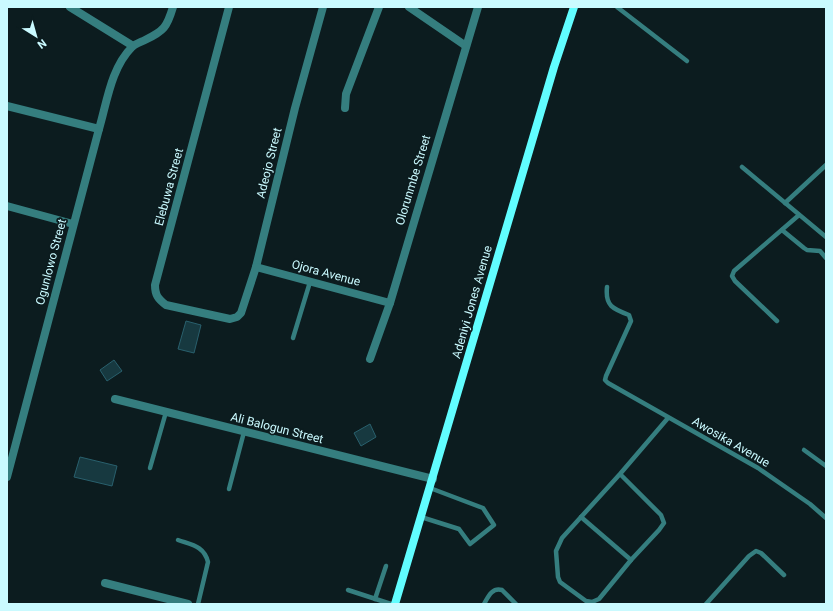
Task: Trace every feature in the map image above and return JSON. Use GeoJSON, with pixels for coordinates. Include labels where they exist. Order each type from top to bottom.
{"type":"FeatureCollection","features":[{"type":"Feature","properties":{"kind":"street"},"geometry":{"type":"LineString","coordinates":[[70,7],[132,46],[158,34],[165,29],[173,7]]}},
{"type":"Feature","properties":{"kind":"street","name":"Elebuwa Street"},"geometry":{"type":"LineString","coordinates":[[229,7],[155,285],[155,293],[159,300],[166,305],[230,318]]}},
{"type":"Feature","properties":{"kind":"street","name":"Adeojo Street"},"geometry":{"type":"LineString","coordinates":[[230,318],[236,317],[241,313],[256,267],[294,108],[323,7]]}},
{"type":"Feature","properties":{"kind":"street"},"geometry":{"type":"LineString","coordinates":[[345,108],[346,94],[379,7]]}},
{"type":"Feature","properties":{"kind":"street"},"geometry":{"type":"LineString","coordinates":[[409,7],[466,46]]}},
{"type":"Feature","properties":{"kind":"street","name":"Olorunmbe Street"},"geometry":{"type":"LineString","coordinates":[[370,360],[390,302],[478,7]]}},
{"type":"Feature","properties":{"kind":"street","name":"Adeniyi Jones Avenue"},"geometry":{"type":"LineString","coordinates":[[395,604],[554,67],[574,7]]}},
{"type":"Feature","properties":{"kind":"street","name":"Ogunlowo Street"},"geometry":{"type":"LineString","coordinates":[[7,477],[73,224],[115,72],[132,46]]}},
{"type":"Feature","properties":{"kind":"street"},"geometry":{"type":"LineString","coordinates":[[7,106],[99,129]]}},
{"type":"Feature","properties":{"kind":"street"},"geometry":{"type":"LineString","coordinates":[[7,206],[73,224]]}},
{"type":"Feature","properties":{"kind":"street","name":"Ojora Avenue"},"geometry":{"type":"LineString","coordinates":[[256,267],[390,302]]}},
{"type":"Feature","properties":{"kind":"street","name":"Ali Balogun Street"},"geometry":{"type":"LineString","coordinates":[[115,399],[433,479]]}},
{"type":"Feature","properties":{"kind":"street"},"geometry":{"type":"LineString","coordinates":[[104,583],[188,604]]}},
{"type":"Feature","properties":{"kind":"lane"},"geometry":{"type":"LineString","coordinates":[[617,7],[687,61]]}},
{"type":"Feature","properties":{"kind":"lane"},"geometry":{"type":"LineString","coordinates":[[785,203],[826,165]]}},
{"type":"Feature","properties":{"kind":"lane"},"geometry":{"type":"LineString","coordinates":[[742,167],[826,237]]}},
{"type":"Feature","properties":{"kind":"lane"},"geometry":{"type":"LineString","coordinates":[[777,321],[735,281],[732,276],[734,271],[799,215]]}},
{"type":"Feature","properties":{"kind":"lane"},"geometry":{"type":"LineString","coordinates":[[782,230],[807,250],[820,251],[826,258]]}},
{"type":"Feature","properties":{"kind":"lane"},"geometry":{"type":"LineString","coordinates":[[293,338],[310,282]]}},
{"type":"Feature","properties":{"kind":"lane","name":"Awosika Avenue"},"geometry":{"type":"LineString","coordinates":[[607,287],[607,300],[611,306],[616,310],[629,315],[631,318],[606,376],[608,383],[758,468],[810,504],[826,518]]}},
{"type":"Feature","properties":{"kind":"lane"},"geometry":{"type":"LineString","coordinates":[[150,468],[166,412]]}},
{"type":"Feature","properties":{"kind":"lane"},"geometry":{"type":"LineString","coordinates":[[620,474],[661,515],[664,522],[659,530],[631,560],[599,599],[592,602],[586,601],[560,582],[558,577],[556,551],[562,538],[668,418]]}},
{"type":"Feature","properties":{"kind":"lane"},"geometry":{"type":"LineString","coordinates":[[229,488],[244,432]]}},
{"type":"Feature","properties":{"kind":"lane"},"geometry":{"type":"LineString","coordinates":[[804,450],[826,466]]}},
{"type":"Feature","properties":{"kind":"lane"},"geometry":{"type":"LineString","coordinates":[[421,516],[459,529],[470,544],[494,525],[483,508],[430,488]]}},
{"type":"Feature","properties":{"kind":"lane"},"geometry":{"type":"LineString","coordinates":[[581,518],[631,560]]}},
{"type":"Feature","properties":{"kind":"lane"},"geometry":{"type":"LineString","coordinates":[[178,540],[199,547],[207,557],[208,562],[198,604]]}},
{"type":"Feature","properties":{"kind":"lane"},"geometry":{"type":"LineString","coordinates":[[706,604],[756,551],[761,553],[784,575]]}},
{"type":"Feature","properties":{"kind":"lane"},"geometry":{"type":"LineString","coordinates":[[375,599],[386,566]]}},
{"type":"Feature","properties":{"kind":"lane"},"geometry":{"type":"LineString","coordinates":[[484,604],[488,595],[499,589],[502,590],[516,604]]}},
{"type":"Feature","properties":{"kind":"lane"},"geometry":{"type":"LineString","coordinates":[[348,590],[391,604]]}},
{"type":"Feature","properties":{"kind":"building"},"geometry":{"type":"Polygon","coordinates":[[[186,321],[201,325],[194,353],[178,349],[186,321]]]}},
{"type":"Feature","properties":{"kind":"building"},"geometry":{"type":"Polygon","coordinates":[[[114,360],[122,371],[107,381],[100,370],[114,360]]]}},
{"type":"Feature","properties":{"kind":"building"},"geometry":{"type":"Polygon","coordinates":[[[370,424],[376,437],[361,446],[354,433],[370,424]]]}},
{"type":"Feature","properties":{"kind":"building"},"geometry":{"type":"Polygon","coordinates":[[[80,457],[117,466],[112,486],[74,477],[80,457]]]}}]}
